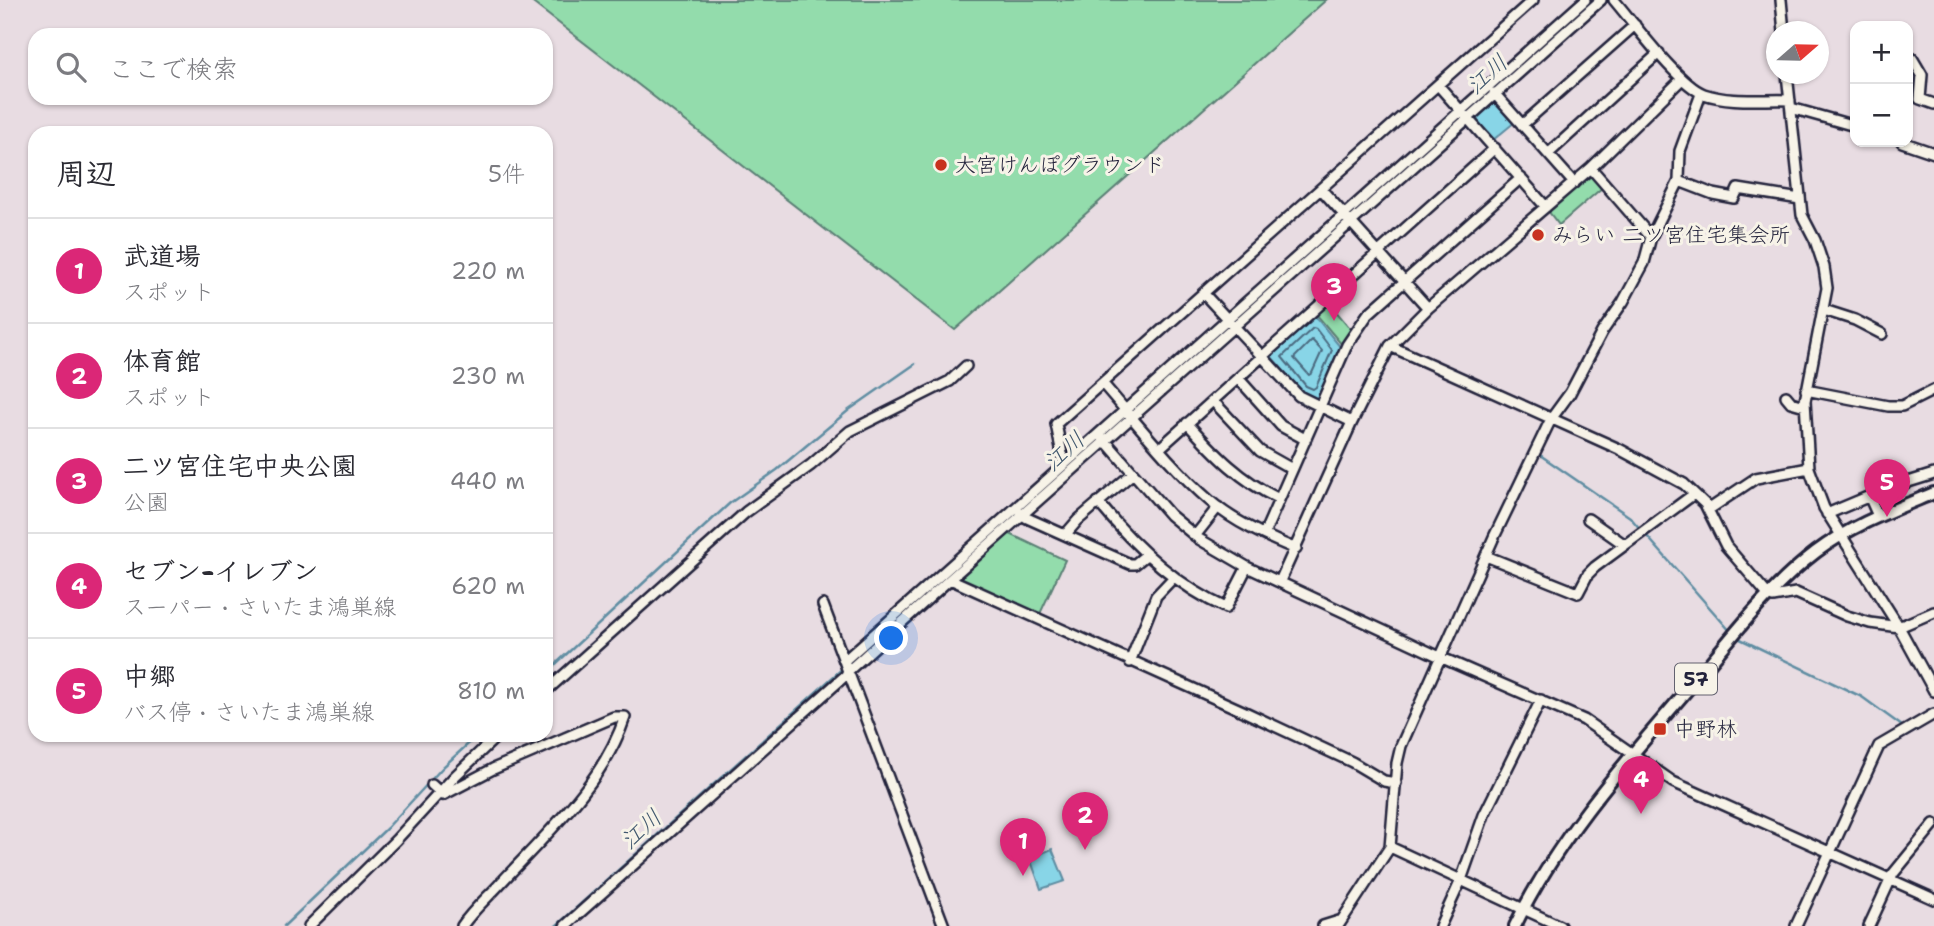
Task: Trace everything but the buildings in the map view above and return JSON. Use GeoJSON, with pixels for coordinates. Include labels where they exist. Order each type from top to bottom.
{"type":"FeatureCollection","features":[{"type":"Feature","properties":{"kind":"main road","name":"57"},"geometry":{"type":"LineString","coordinates":[[1515,926],[1565,838],[1633,753],[1768,596],[1799,565],[1840,535],[1934,493]]}},
{"type":"Feature","properties":{"kind":"street"},"geometry":{"type":"LineString","coordinates":[[1064,464],[1056,424],[1533,0]]}},
{"type":"Feature","properties":{"kind":"street"},"geometry":{"type":"LineString","coordinates":[[1492,90],[1585,0]]}},
{"type":"Feature","properties":{"kind":"street"},"geometry":{"type":"LineString","coordinates":[[565,926],[846,676],[846,666],[1102,437],[1492,90],[1601,0]]}},
{"type":"Feature","properties":{"kind":"street"},"geometry":{"type":"LineString","coordinates":[[1614,0],[1682,79],[1701,93],[1723,98],[1791,104],[1850,125]]}},
{"type":"Feature","properties":{"kind":"street"},"geometry":{"type":"LineString","coordinates":[[1781,0],[1783,21]]}},
{"type":"Feature","properties":{"kind":"street"},"geometry":{"type":"LineString","coordinates":[[1522,125],[1635,25]]}},
{"type":"Feature","properties":{"kind":"street"},"geometry":{"type":"LineString","coordinates":[[1548,154],[1659,53]]}},
{"type":"Feature","properties":{"kind":"street"},"geometry":{"type":"LineString","coordinates":[[1913,60],[1922,75],[1920,99],[1934,104]]}},
{"type":"Feature","properties":{"kind":"street"},"geometry":{"type":"LineString","coordinates":[[1280,581],[1352,422],[1390,346],[1428,308],[1591,168],[1682,79]]}},
{"type":"Feature","properties":{"kind":"street"},"geometry":{"type":"LineString","coordinates":[[1788,84],[1802,215],[1825,267],[1827,288],[1806,390],[1810,468],[1827,514],[1933,686]]}},
{"type":"Feature","properties":{"kind":"street"},"geometry":{"type":"LineString","coordinates":[[1438,85],[1546,207]]}},
{"type":"Feature","properties":{"kind":"street"},"geometry":{"type":"LineString","coordinates":[[1492,90],[1573,183]]}},
{"type":"Feature","properties":{"kind":"street"},"geometry":{"type":"LineString","coordinates":[[1323,926],[1339,924],[1390,847],[1401,746],[1551,419],[1570,393],[1602,332],[1623,302],[1644,263],[1651,237],[1679,181],[1680,151],[1701,93]]}},
{"type":"Feature","properties":{"kind":"street"},"geometry":{"type":"LineString","coordinates":[[1913,146],[1934,153]]}},
{"type":"Feature","properties":{"kind":"street"},"geometry":{"type":"LineString","coordinates":[[1160,448],[1495,148]]}},
{"type":"Feature","properties":{"kind":"street"},"geometry":{"type":"LineString","coordinates":[[1591,168],[1651,237]]}},
{"type":"Feature","properties":{"kind":"street"},"geometry":{"type":"LineString","coordinates":[[1264,534],[1347,345],[1368,314],[1521,178]]}},
{"type":"Feature","properties":{"kind":"street"},"geometry":{"type":"LineString","coordinates":[[1679,181],[1713,194],[1734,198],[1738,189],[1800,199]]}},
{"type":"Feature","properties":{"kind":"street"},"geometry":{"type":"LineString","coordinates":[[1321,189],[1428,308]]}},
{"type":"Feature","properties":{"kind":"street"},"geometry":{"type":"LineString","coordinates":[[1204,294],[1299,396],[1352,422]]}},
{"type":"Feature","properties":{"kind":"street"},"geometry":{"type":"LineString","coordinates":[[1824,310],[1855,320],[1882,334]]}},
{"type":"Feature","properties":{"kind":"street"},"geometry":{"type":"LineString","coordinates":[[1390,346],[1619,449],[1684,484],[1708,510],[1726,546],[1768,596],[1796,593],[1847,616],[1899,627],[1934,612]]}},
{"type":"Feature","properties":{"kind":"street"},"geometry":{"type":"LineString","coordinates":[[553,685],[746,512],[811,465],[839,439],[950,381],[966,366]]}},
{"type":"Feature","properties":{"kind":"street"},"geometry":{"type":"LineString","coordinates":[[1238,378],[1281,426],[1305,439]]}},
{"type":"Feature","properties":{"kind":"street"},"geometry":{"type":"LineString","coordinates":[[1103,384],[1211,502],[1264,534],[1296,549]]}},
{"type":"Feature","properties":{"kind":"street"},"geometry":{"type":"LineString","coordinates":[[1806,390],[1895,406],[1914,401],[1934,390]]}},
{"type":"Feature","properties":{"kind":"street"},"geometry":{"type":"LineString","coordinates":[[1786,396],[1791,402],[1805,406]]}},
{"type":"Feature","properties":{"kind":"street"},"geometry":{"type":"LineString","coordinates":[[1213,401],[1260,451],[1292,469]]}},
{"type":"Feature","properties":{"kind":"street"},"geometry":{"type":"LineString","coordinates":[[1187,423],[1231,470],[1245,481],[1279,499]]}},
{"type":"Feature","properties":{"kind":"street"},"geometry":{"type":"LineString","coordinates":[[846,666],[950,579],[1064,464],[1102,437]]}},
{"type":"Feature","properties":{"kind":"street"},"geometry":{"type":"LineString","coordinates":[[1102,437],[1170,515],[1195,536],[1247,567],[1440,657],[1584,720],[1673,782],[1934,899]]}},
{"type":"Feature","properties":{"kind":"street"},"geometry":{"type":"LineString","coordinates":[[1708,510],[1756,478],[1810,468]]}},
{"type":"Feature","properties":{"kind":"street"},"geometry":{"type":"LineString","coordinates":[[1065,535],[1078,520],[1133,473]]}},
{"type":"Feature","properties":{"kind":"street"},"geometry":{"type":"LineString","coordinates":[[1827,514],[1934,474]]}},
{"type":"Feature","properties":{"kind":"street"},"geometry":{"type":"LineString","coordinates":[[1486,556],[1578,593],[1595,567],[1694,494]]}},
{"type":"Feature","properties":{"kind":"street"},"geometry":{"type":"LineString","coordinates":[[1870,496],[1878,516]]}},
{"type":"Feature","properties":{"kind":"street"},"geometry":{"type":"LineString","coordinates":[[1098,502],[1146,555],[1209,600],[1227,608],[1247,567]]}},
{"type":"Feature","properties":{"kind":"street"},"geometry":{"type":"LineString","coordinates":[[1195,536],[1218,507]]}},
{"type":"Feature","properties":{"kind":"street"},"geometry":{"type":"LineString","coordinates":[[1020,511],[1130,564],[1135,564],[1146,555]]}},
{"type":"Feature","properties":{"kind":"street"},"geometry":{"type":"LineString","coordinates":[[1588,519],[1625,545]]}},
{"type":"Feature","properties":{"kind":"street"},"geometry":{"type":"LineString","coordinates":[[1130,662],[1156,596],[1174,577]]}},
{"type":"Feature","properties":{"kind":"street"},"geometry":{"type":"LineString","coordinates":[[950,579],[1245,712],[1352,762],[1384,781],[1396,783]]}},
{"type":"Feature","properties":{"kind":"street"},"geometry":{"type":"LineString","coordinates":[[822,605],[944,926]]}},
{"type":"Feature","properties":{"kind":"street"},"geometry":{"type":"LineString","coordinates":[[1440,926],[1461,880],[1484,815],[1541,700]]}},
{"type":"Feature","properties":{"kind":"street"},"geometry":{"type":"LineString","coordinates":[[1796,926],[1879,746],[1934,714]]}},
{"type":"Feature","properties":{"kind":"street"},"geometry":{"type":"LineString","coordinates":[[432,785],[443,795],[482,774],[614,717],[625,717],[593,780],[462,926]]}},
{"type":"Feature","properties":{"kind":"street"},"geometry":{"type":"LineString","coordinates":[[309,926],[491,742]]}},
{"type":"Feature","properties":{"kind":"street"},"geometry":{"type":"LineString","coordinates":[[1869,926],[1890,879],[1934,824]]}},
{"type":"Feature","properties":{"kind":"street"},"geometry":{"type":"LineString","coordinates":[[1390,847],[1560,926]]}},
{"type":"Feature","properties":{"kind":"green space","name":"大宮けんぽグラウンド"},"geometry":{"type":"Polygon","coordinates":[[[529,0],[1326,0],[955,330],[529,0]]]}},
{"type":"Feature","properties":{"kind":"green space"},"geometry":{"type":"Polygon","coordinates":[[[1591,174],[1603,187],[1559,225],[1549,212],[1591,174]]]}},
{"type":"Feature","properties":{"kind":"green space"},"geometry":{"type":"Polygon","coordinates":[[[1329,303],[1351,329],[1342,345],[1316,314],[1329,303]]]}},
{"type":"Feature","properties":{"kind":"green space"},"geometry":{"type":"Polygon","coordinates":[[[1008,533],[1065,560],[1039,616],[955,579],[1008,533]]]}},
{"type":"Feature","properties":{"kind":"water"},"geometry":{"type":"Polygon","coordinates":[[[1496,100],[1515,122],[1493,140],[1475,119],[1496,100]]]}},
{"type":"Feature","properties":{"kind":"water"},"geometry":{"type":"Polygon","coordinates":[[[1315,316],[1341,348],[1318,400],[1302,392],[1271,356],[1315,316]]]}},
{"type":"Feature","properties":{"kind":"water"},"geometry":{"type":"Polygon","coordinates":[[[1052,849],[1065,881],[1041,889],[1030,858],[1052,849]]]}},
{"type":"Feature","properties":{"kind":"waterway","name":"江川"},"geometry":{"type":"LineString","coordinates":[[1350,217],[1593,0]]}},
{"type":"Feature","properties":{"kind":"waterway","name":"江川"},"geometry":{"type":"LineString","coordinates":[[1131,412],[1345,221]]}},
{"type":"Feature","properties":{"kind":"waterway"},"geometry":{"type":"LineString","coordinates":[[553,667],[730,503],[777,470],[849,410],[915,364]]}},
{"type":"Feature","properties":{"kind":"waterway","name":"江川"},"geometry":{"type":"LineString","coordinates":[[1104,436],[1126,417]]}},
{"type":"Feature","properties":{"kind":"waterway"},"geometry":{"type":"LineString","coordinates":[[1540,455],[1630,517],[1641,530]]}},
{"type":"Feature","properties":{"kind":"waterway"},"geometry":{"type":"LineString","coordinates":[[1646,535],[1731,632]]}},
{"type":"Feature","properties":{"kind":"waterway","name":"江川"},"geometry":{"type":"LineString","coordinates":[[848,664],[945,577]]}},
{"type":"Feature","properties":{"kind":"waterway"},"geometry":{"type":"LineString","coordinates":[[1736,637],[1862,697],[1902,726]]}},
{"type":"Feature","properties":{"kind":"waterway","name":"江川"},"geometry":{"type":"LineString","coordinates":[[556,926],[843,668]]}},
{"type":"Feature","properties":{"kind":"waterway"},"geometry":{"type":"LineString","coordinates":[[284,926],[387,828],[443,767],[470,742]]}},
{"type":"Feature","properties":{"kind":"place","name":"大宮けんぽグラウンド"},"geometry":{"type":"Point","coordinates":[941,165]}},
{"type":"Feature","properties":{"kind":"place","name":"みらい 二ツ宮住宅集会所"},"geometry":{"type":"Point","coordinates":[1538,235]}},
{"type":"Feature","properties":{"kind":"place","name":"二ツ宮住宅中央公園"},"geometry":{"type":"Point","coordinates":[1334,321]}},
{"type":"Feature","properties":{"kind":"place","name":"中郷"},"geometry":{"type":"Point","coordinates":[1887,517]}},
{"type":"Feature","properties":{"kind":"place","name":"中野林"},"geometry":{"type":"Point","coordinates":[1660,729]}},
{"type":"Feature","properties":{"kind":"place","name":"セブン-イレブン"},"geometry":{"type":"Point","coordinates":[1641,814]}},
{"type":"Feature","properties":{"kind":"place","name":"体育館"},"geometry":{"type":"Point","coordinates":[1085,850]}},
{"type":"Feature","properties":{"kind":"place","name":"武道場"},"geometry":{"type":"Point","coordinates":[1023,876]}}]}
